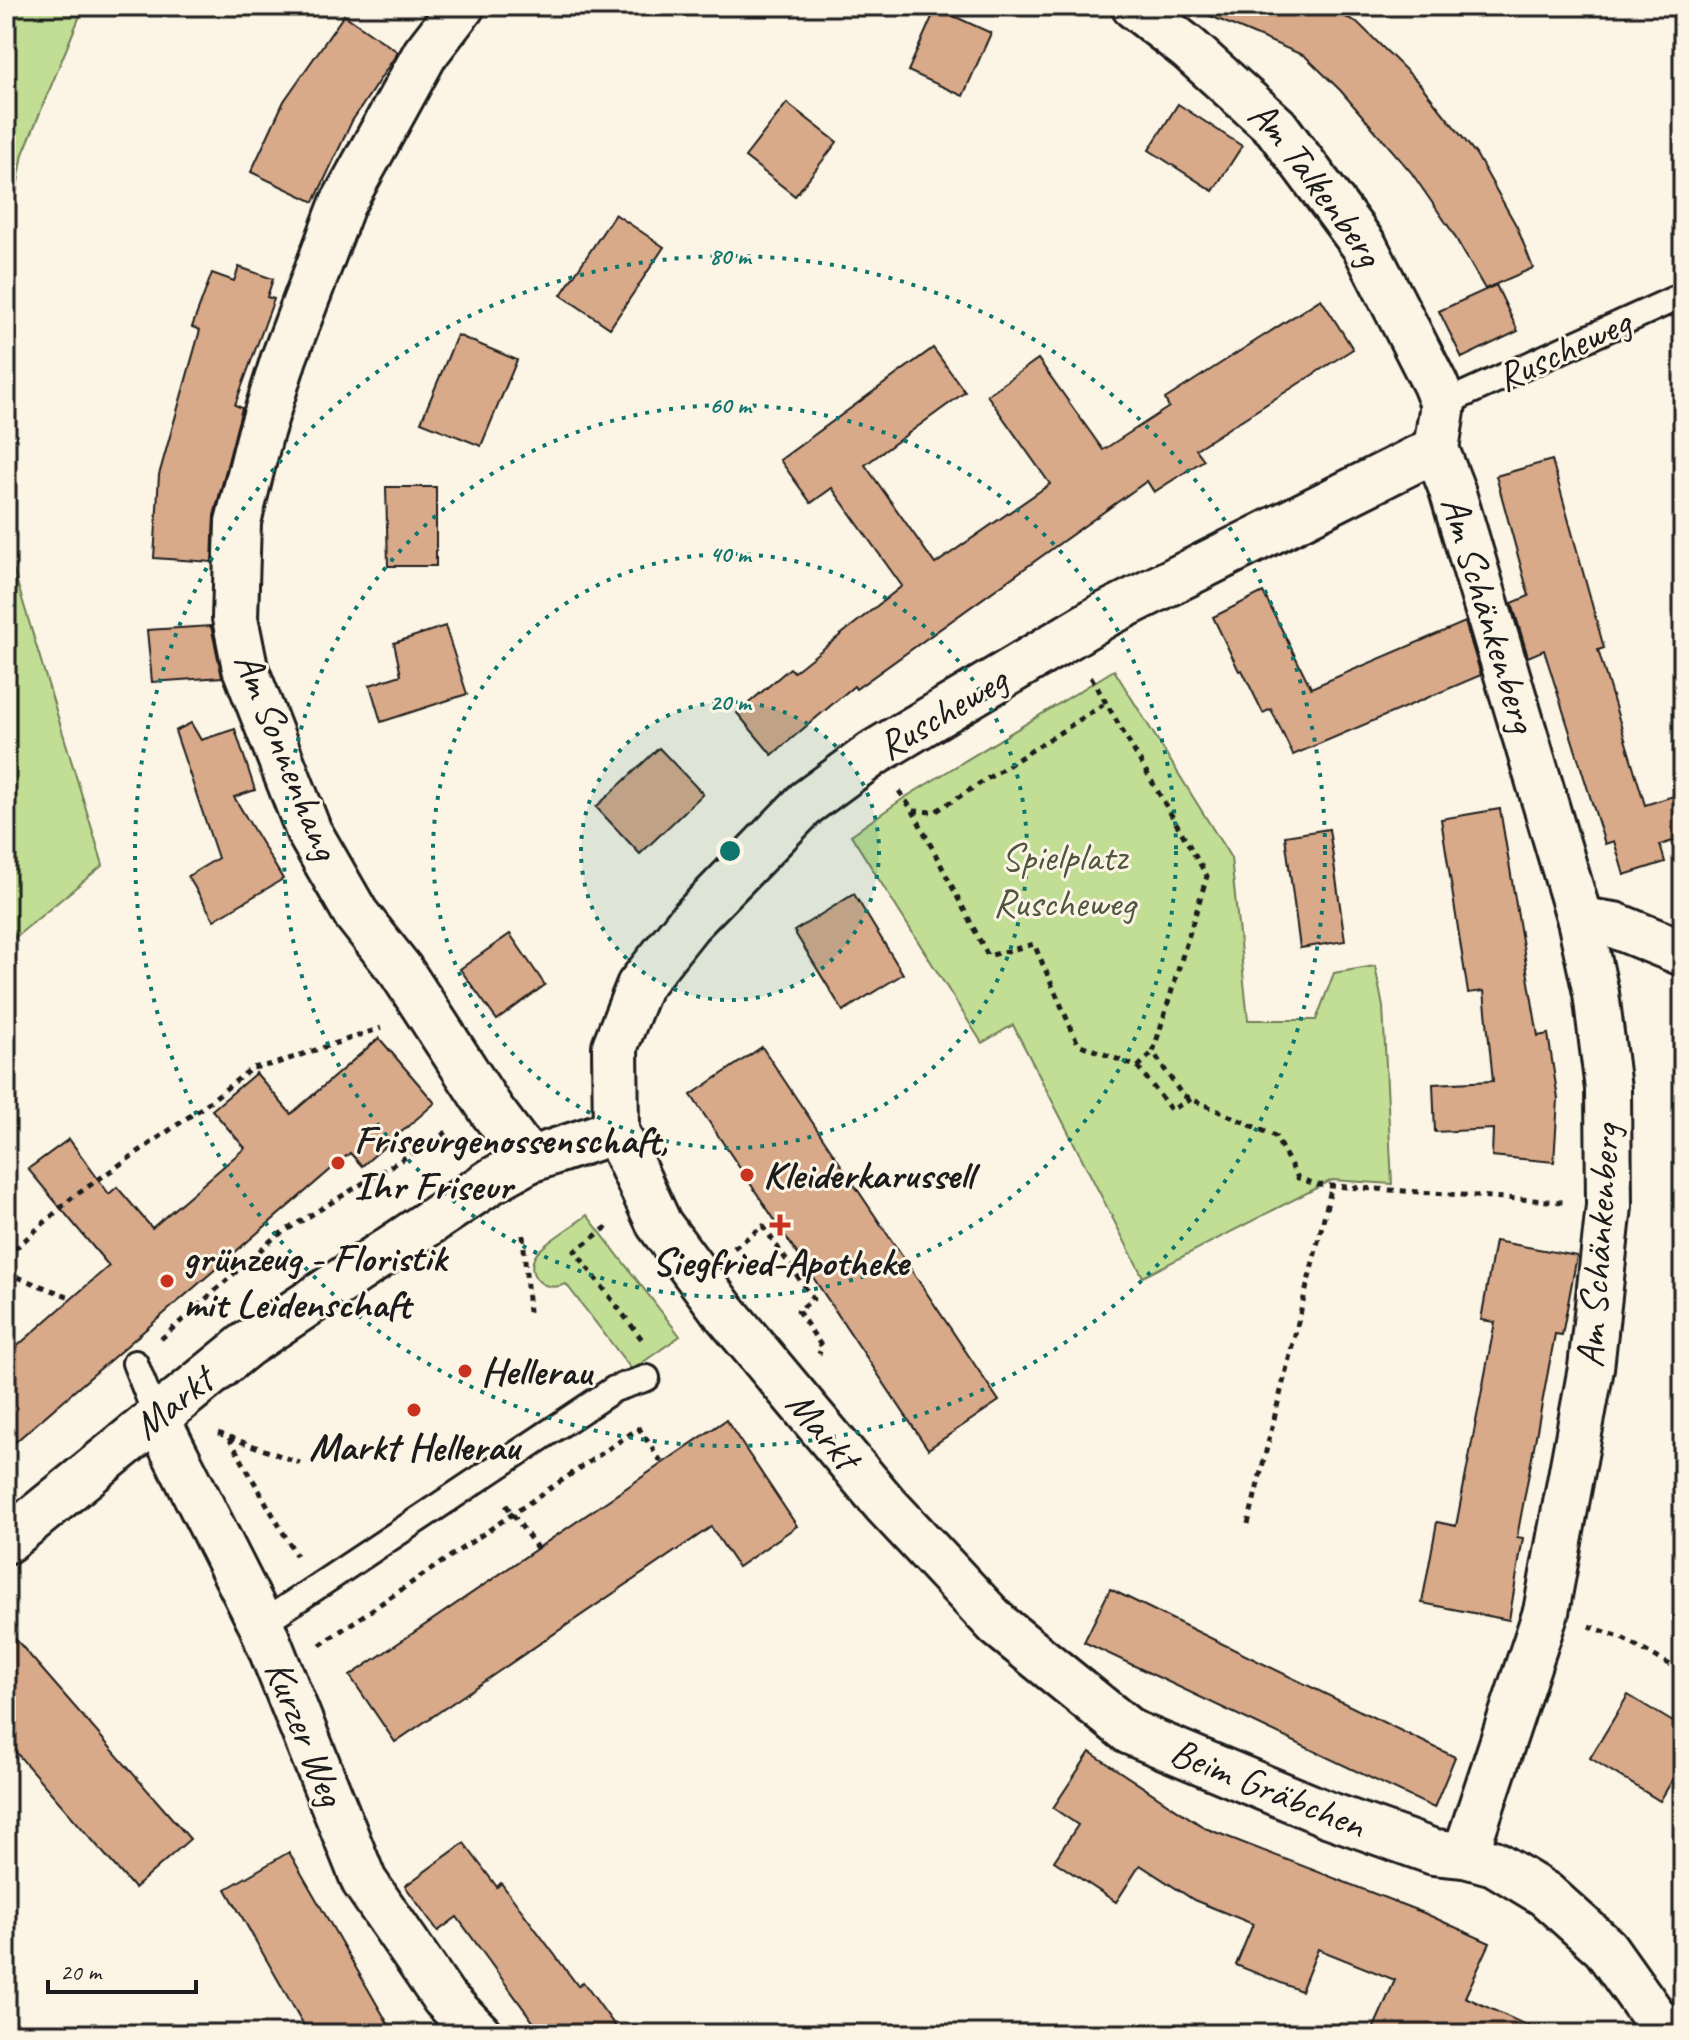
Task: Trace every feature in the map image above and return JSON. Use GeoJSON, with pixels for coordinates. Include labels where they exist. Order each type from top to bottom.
{"type":"FeatureCollection","features":[{"type":"Feature","properties":{"kind":"street","name":"Am Sonnenhang"},"geometry":{"type":"LineString","coordinates":[[462,6],[425,54],[342,205],[284,358],[238,522],[235,618],[245,668],[309,832],[356,914],[401,971],[492,1111],[529,1160]]}},
{"type":"Feature","properties":{"kind":"street","name":"Am Talkenberg"},"geometry":{"type":"LineString","coordinates":[[1134,6],[1188,48],[1276,127],[1365,247],[1443,404]]}},
{"type":"Feature","properties":{"kind":"street","name":"Am Schänkenberg"},"geometry":{"type":"LineString","coordinates":[[1443,404],[1436,449],[1452,490],[1580,920],[1596,993],[1608,1089],[1609,1206],[1591,1368],[1546,1612],[1465,1855]]}},
{"type":"Feature","properties":{"kind":"street","name":"Ruscheweg"},"geometry":{"type":"LineString","coordinates":[[616,1131],[615,1046],[639,986],[688,924],[806,803],[874,753],[1103,616],[1436,449]]}},
{"type":"Feature","properties":{"kind":"street"},"geometry":{"type":"LineString","coordinates":[[1580,920],[1614,925],[1683,953]]}},
{"type":"Feature","properties":{"kind":"street","name":"Markt"},"geometry":{"type":"LineString","coordinates":[[6,1541],[246,1345],[493,1180],[529,1160],[616,1131],[659,1224],[721,1308],[885,1504]]}},
{"type":"Feature","properties":{"kind":"street","name":"Kurzer Weg"},"geometry":{"type":"LineString","coordinates":[[156,1416],[261,1624],[364,1881],[444,1998],[479,2034]]}},
{"type":"Feature","properties":{"kind":"street","name":"Beim Gräbchen"},"geometry":{"type":"LineString","coordinates":[[885,1504],[998,1625],[1130,1732],[1327,1814],[1434,1852],[1465,1855],[1494,1863],[1545,1894],[1605,1948],[1666,2034]]}},
{"type":"Feature","properties":{"kind":"lane","name":"Ruscheweg"},"geometry":{"type":"LineString","coordinates":[[1443,404],[1683,295]]}},
{"type":"Feature","properties":{"kind":"lane"},"geometry":{"type":"LineString","coordinates":[[135,1363],[156,1416]]}},
{"type":"Feature","properties":{"kind":"lane"},"geometry":{"type":"LineString","coordinates":[[261,1624],[614,1389],[647,1378]]}},
{"type":"Feature","properties":{"kind":"path"},"geometry":{"type":"LineString","coordinates":[[1093,681],[1207,876],[1153,1052],[1138,1067]]}},
{"type":"Feature","properties":{"kind":"path"},"geometry":{"type":"LineString","coordinates":[[913,811],[935,812],[1106,703]]}},
{"type":"Feature","properties":{"kind":"path"},"geometry":{"type":"LineString","coordinates":[[896,787],[913,811],[988,956],[1034,944],[1078,1044],[1138,1067],[1171,1110],[1191,1099]]}},
{"type":"Feature","properties":{"kind":"path"},"geometry":{"type":"LineString","coordinates":[[6,1257],[73,1197],[203,1107],[252,1068],[274,1064],[388,1026]]}},
{"type":"Feature","properties":{"kind":"path"},"geometry":{"type":"LineString","coordinates":[[1153,1052],[1182,1095],[1275,1136],[1298,1178],[1318,1185],[1573,1203]]}},
{"type":"Feature","properties":{"kind":"path"},"geometry":{"type":"LineString","coordinates":[[176,1324],[275,1237],[450,1130]]}},
{"type":"Feature","properties":{"kind":"path"},"geometry":{"type":"LineString","coordinates":[[1248,1524],[1332,1185]]}},
{"type":"Feature","properties":{"kind":"path"},"geometry":{"type":"LineString","coordinates":[[739,1244],[763,1226],[813,1299],[798,1311],[822,1347],[817,1357]]}},
{"type":"Feature","properties":{"kind":"path"},"geometry":{"type":"LineString","coordinates":[[603,1230],[575,1251],[645,1344]]}},
{"type":"Feature","properties":{"kind":"path"},"geometry":{"type":"LineString","coordinates":[[523,1235],[529,1312]]}},
{"type":"Feature","properties":{"kind":"path"},"geometry":{"type":"LineString","coordinates":[[6,1273],[73,1298]]}},
{"type":"Feature","properties":{"kind":"path"},"geometry":{"type":"LineString","coordinates":[[614,1389],[662,1463]]}},
{"type":"Feature","properties":{"kind":"path"},"geometry":{"type":"LineString","coordinates":[[280,1672],[639,1428]]}},
{"type":"Feature","properties":{"kind":"path"},"geometry":{"type":"LineString","coordinates":[[300,1463],[229,1438],[341,1631]]}},
{"type":"Feature","properties":{"kind":"path"},"geometry":{"type":"LineString","coordinates":[[513,1514],[537,1548]]}},
{"type":"Feature","properties":{"kind":"path"},"geometry":{"type":"LineString","coordinates":[[1582,1623],[1620,1637],[1683,1672]]}},
{"type":"Feature","properties":{"kind":"green space"},"geometry":{"type":"Polygon","coordinates":[[[6,6],[84,6],[23,154],[6,249],[6,6]]]}},
{"type":"Feature","properties":{"kind":"green space"},"geometry":{"type":"Polygon","coordinates":[[[6,546],[103,865],[6,945],[6,546]]]}},
{"type":"Feature","properties":{"kind":"green space","name":"Spielplatz Ruscheweg"},"geometry":{"type":"Polygon","coordinates":[[[1114,670],[1231,858],[1248,1020],[1316,1020],[1334,973],[1375,966],[1383,1007],[1392,1184],[1332,1180],[1143,1277],[1013,1025],[982,1043],[851,835],[904,798],[1114,670]]]}},
{"type":"Feature","properties":{"kind":"green space"},"geometry":{"type":"Polygon","coordinates":[[[587,1215],[680,1336],[632,1370],[566,1284],[548,1286],[541,1283],[533,1272],[532,1265],[540,1250],[587,1215]]]}},
{"type":"Feature","properties":{"kind":"building"},"geometry":{"type":"Polygon","coordinates":[[[1187,6],[1321,6],[1357,22],[1419,83],[1476,154],[1517,227],[1533,268],[1485,289],[1451,230],[1411,172],[1340,90],[1305,56],[1187,6]]]}},
{"type":"Feature","properties":{"kind":"building"},"geometry":{"type":"Polygon","coordinates":[[[936,8],[991,33],[963,96],[908,71],[936,8]]]}},
{"type":"Feature","properties":{"kind":"building"},"geometry":{"type":"Polygon","coordinates":[[[344,15],[398,52],[352,121],[314,202],[251,172],[284,101],[344,15]]]}},
{"type":"Feature","properties":{"kind":"building"},"geometry":{"type":"Polygon","coordinates":[[[787,103],[837,142],[795,196],[745,157],[787,103]]]}},
{"type":"Feature","properties":{"kind":"building"},"geometry":{"type":"Polygon","coordinates":[[[1178,104],[1242,146],[1213,191],[1149,150],[1178,104]]]}},
{"type":"Feature","properties":{"kind":"building"},"geometry":{"type":"Polygon","coordinates":[[[615,214],[664,247],[610,328],[561,295],[615,214]]]}},
{"type":"Feature","properties":{"kind":"building"},"geometry":{"type":"Polygon","coordinates":[[[239,267],[273,279],[267,297],[274,299],[235,405],[242,408],[214,516],[212,562],[154,558],[159,475],[200,330],[192,327],[212,273],[234,281],[239,267]]]}},
{"type":"Feature","properties":{"kind":"building"},"geometry":{"type":"Polygon","coordinates":[[[1496,285],[1518,331],[1462,358],[1439,311],[1496,285]]]}},
{"type":"Feature","properties":{"kind":"building"},"geometry":{"type":"Polygon","coordinates":[[[1321,299],[1353,349],[1196,449],[1204,460],[1154,492],[1147,481],[856,689],[854,686],[772,755],[737,713],[790,668],[794,672],[902,586],[832,488],[811,503],[780,460],[933,348],[965,392],[865,465],[935,564],[1050,484],[987,395],[1038,359],[1103,450],[1169,407],[1165,399],[1321,299]]]}},
{"type":"Feature","properties":{"kind":"building"},"geometry":{"type":"Polygon","coordinates":[[[457,335],[517,360],[481,446],[421,422],[457,335]]]}},
{"type":"Feature","properties":{"kind":"building"},"geometry":{"type":"Polygon","coordinates":[[[1552,460],[1604,648],[1598,650],[1645,805],[1683,793],[1683,838],[1660,845],[1665,862],[1624,875],[1614,841],[1605,844],[1544,650],[1528,657],[1512,603],[1529,596],[1496,476],[1552,460]]]}},
{"type":"Feature","properties":{"kind":"building"},"geometry":{"type":"Polygon","coordinates":[[[386,487],[436,487],[436,566],[388,566],[386,487]]]}},
{"type":"Feature","properties":{"kind":"building"},"geometry":{"type":"Polygon","coordinates":[[[1263,592],[1311,688],[1465,622],[1481,675],[1293,755],[1271,709],[1263,713],[1213,617],[1263,592]]]}},
{"type":"Feature","properties":{"kind":"building"},"geometry":{"type":"Polygon","coordinates":[[[211,626],[222,677],[152,682],[147,630],[211,626]]]}},
{"type":"Feature","properties":{"kind":"building"},"geometry":{"type":"Polygon","coordinates":[[[445,626],[467,694],[381,722],[370,685],[401,675],[394,643],[445,626]]]}},
{"type":"Feature","properties":{"kind":"building"},"geometry":{"type":"Polygon","coordinates":[[[191,723],[201,740],[235,729],[255,790],[234,797],[283,879],[214,920],[188,876],[218,858],[175,731],[191,723]]]}},
{"type":"Feature","properties":{"kind":"building"},"geometry":{"type":"Polygon","coordinates":[[[659,748],[703,794],[640,854],[596,807],[659,748]]]}},
{"type":"Feature","properties":{"kind":"building"},"geometry":{"type":"Polygon","coordinates":[[[1500,809],[1538,1036],[1548,1034],[1558,1099],[1554,1162],[1492,1156],[1493,1129],[1435,1132],[1433,1084],[1493,1081],[1484,991],[1468,993],[1441,819],[1500,809]]]}},
{"type":"Feature","properties":{"kind":"building"},"geometry":{"type":"Polygon","coordinates":[[[1329,829],[1345,941],[1300,948],[1285,836],[1329,829]]]}},
{"type":"Feature","properties":{"kind":"building"},"geometry":{"type":"Polygon","coordinates":[[[854,894],[903,974],[843,1011],[794,931],[854,894]]]}},
{"type":"Feature","properties":{"kind":"building"},"geometry":{"type":"Polygon","coordinates":[[[510,934],[545,985],[497,1020],[460,969],[510,934]]]}},
{"type":"Feature","properties":{"kind":"building"},"geometry":{"type":"Polygon","coordinates":[[[379,1038],[435,1103],[362,1166],[350,1153],[6,1450],[6,1356],[109,1266],[28,1169],[69,1139],[109,1194],[117,1187],[152,1228],[245,1148],[212,1110],[256,1073],[291,1114],[379,1038]]]}},
{"type":"Feature","properties":{"kind":"building"},"geometry":{"type":"Polygon","coordinates":[[[762,1047],[999,1401],[928,1449],[691,1095],[762,1047]]]}},
{"type":"Feature","properties":{"kind":"building"},"geometry":{"type":"Polygon","coordinates":[[[1495,1241],[1577,1256],[1562,1335],[1555,1334],[1517,1537],[1523,1538],[1509,1620],[1422,1603],[1437,1522],[1456,1526],[1495,1322],[1481,1320],[1495,1241]]]}},
{"type":"Feature","properties":{"kind":"building"},"geometry":{"type":"Polygon","coordinates":[[[726,1420],[797,1526],[738,1567],[711,1527],[395,1742],[350,1676],[726,1420]]]}},
{"type":"Feature","properties":{"kind":"building"},"geometry":{"type":"Polygon","coordinates":[[[1110,1589],[1455,1757],[1434,1808],[1084,1642],[1110,1589]]]}},
{"type":"Feature","properties":{"kind":"building"},"geometry":{"type":"Polygon","coordinates":[[[6,1628],[190,1839],[134,1888],[6,1741],[6,1628]]]}},
{"type":"Feature","properties":{"kind":"building"},"geometry":{"type":"Polygon","coordinates":[[[1628,1695],[1683,1728],[1683,1762],[1660,1801],[1590,1758],[1628,1695]]]}},
{"type":"Feature","properties":{"kind":"building"},"geometry":{"type":"Polygon","coordinates":[[[1090,1752],[1205,1828],[1424,1913],[1490,1943],[1465,1997],[1546,2034],[1371,2034],[1395,1980],[1318,1949],[1301,1991],[1236,1965],[1253,1924],[1194,1900],[1140,1865],[1116,1902],[1054,1861],[1078,1825],[1053,1808],[1090,1752]]]}},
{"type":"Feature","properties":{"kind":"building"},"geometry":{"type":"Polygon","coordinates":[[[464,1843],[497,1887],[501,1883],[578,1986],[583,1982],[621,2034],[542,2034],[457,1917],[438,1931],[405,1886],[464,1843]]]}},
{"type":"Feature","properties":{"kind":"building"},"geometry":{"type":"Polygon","coordinates":[[[289,1852],[394,2034],[309,2034],[226,1889],[289,1852]]]}},
{"type":"Feature","properties":{"kind":"place","name":"Friseurgenossenschaft, Ihr Friseur"},"geometry":{"type":"Point","coordinates":[338,1163]}},
{"type":"Feature","properties":{"kind":"place","name":"Kleiderkarussell"},"geometry":{"type":"Point","coordinates":[747,1175]}},
{"type":"Feature","properties":{"kind":"place","name":"Siegfried-Apotheke"},"geometry":{"type":"Point","coordinates":[780,1225]}},
{"type":"Feature","properties":{"kind":"place","name":"grünzeug - Floristik mit Leidenschaft"},"geometry":{"type":"Point","coordinates":[167,1281]}},
{"type":"Feature","properties":{"kind":"place","name":"Hellerau"},"geometry":{"type":"Point","coordinates":[465,1371]}},
{"type":"Feature","properties":{"kind":"place","name":"Markt Hellerau"},"geometry":{"type":"Point","coordinates":[414,1410]}}]}
